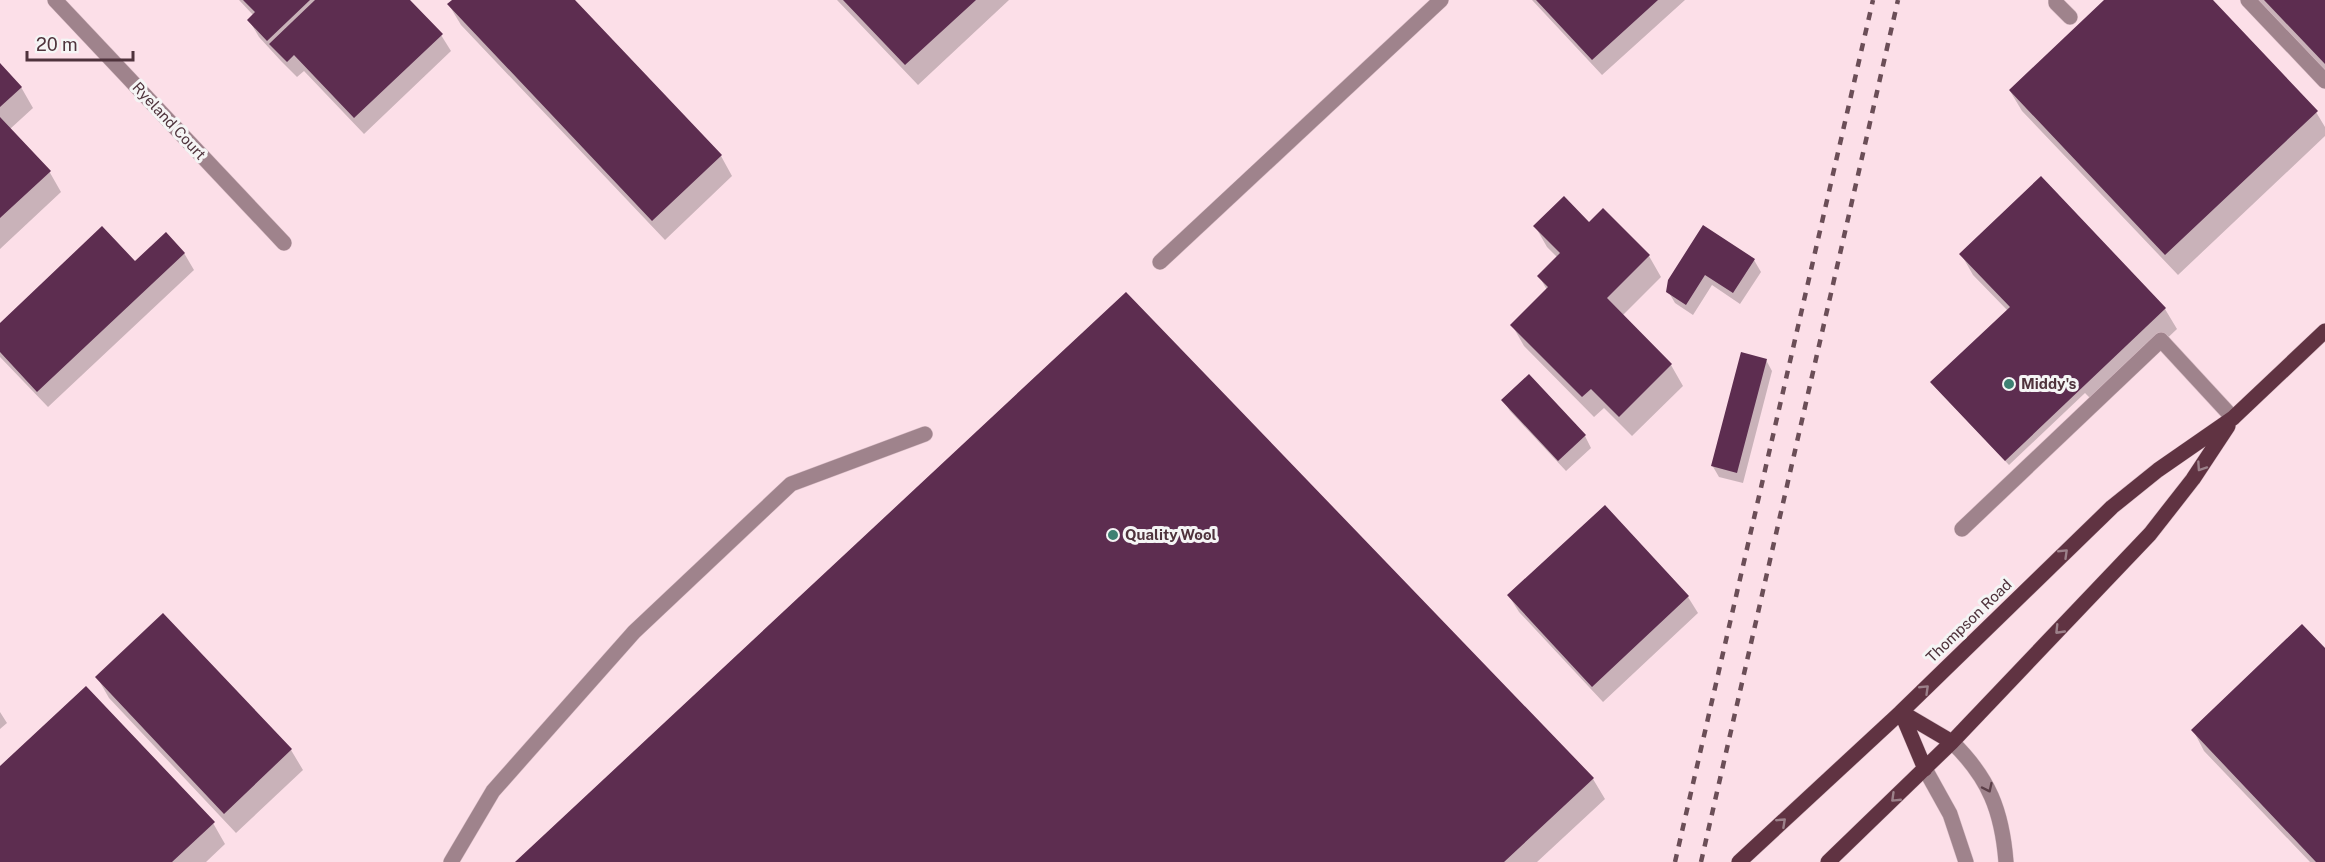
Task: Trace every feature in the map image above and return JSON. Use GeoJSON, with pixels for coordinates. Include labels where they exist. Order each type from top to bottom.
{"type":"FeatureCollection","features":[{"type":"Feature","properties":{"kind":"main road","name":"Thompson Road"},"geometry":{"type":"LineString","coordinates":[[1739,862],[1901,712],[2112,507],[2158,470],[2234,418],[2325,331]]}},
{"type":"Feature","properties":{"kind":"main road","name":"Thompson Road"},"geometry":{"type":"LineString","coordinates":[[1828,862],[1952,742],[2150,534],[2187,487],[2234,418]]}},
{"type":"Feature","properties":{"kind":"main road"},"geometry":{"type":"LineString","coordinates":[[1901,712],[1952,742]]}},
{"type":"Feature","properties":{"kind":"main road"},"geometry":{"type":"LineString","coordinates":[[1901,712],[1925,769]]}},
{"type":"Feature","properties":{"kind":"street","name":"Ryeland Court"},"geometry":{"type":"LineString","coordinates":[[55,0],[284,243]]}},
{"type":"Feature","properties":{"kind":"street"},"geometry":{"type":"LineString","coordinates":[[1160,262],[1441,0]]}},
{"type":"Feature","properties":{"kind":"street"},"geometry":{"type":"LineString","coordinates":[[2056,0],[2056,3],[2070,17]]}},
{"type":"Feature","properties":{"kind":"street"},"geometry":{"type":"LineString","coordinates":[[2248,0],[2325,81]]}},
{"type":"Feature","properties":{"kind":"street"},"geometry":{"type":"LineString","coordinates":[[1962,529],[2161,340],[2234,418]]}},
{"type":"Feature","properties":{"kind":"street"},"geometry":{"type":"LineString","coordinates":[[451,862],[493,791],[634,632],[791,484],[925,434]]}},
{"type":"Feature","properties":{"kind":"street"},"geometry":{"type":"LineString","coordinates":[[1952,742],[1977,769],[1987,785],[1999,814],[2006,862]]}},
{"type":"Feature","properties":{"kind":"street"},"geometry":{"type":"LineString","coordinates":[[1925,769],[1950,814],[1966,862]]}},
{"type":"Feature","properties":{"kind":"building"},"geometry":{"type":"Polygon","coordinates":[[[243,0],[310,0],[267,41],[247,20],[255,12],[243,0]]]}},
{"type":"Feature","properties":{"kind":"building"},"geometry":{"type":"Polygon","coordinates":[[[315,0],[410,0],[443,34],[354,118],[294,55],[287,62],[269,44],[315,0]]]}},
{"type":"Feature","properties":{"kind":"building"},"geometry":{"type":"Polygon","coordinates":[[[452,0],[575,0],[722,155],[652,221],[447,4],[452,0]]]}},
{"type":"Feature","properties":{"kind":"building"},"geometry":{"type":"Polygon","coordinates":[[[843,0],[976,0],[905,65],[843,0]]]}},
{"type":"Feature","properties":{"kind":"building"},"geometry":{"type":"Polygon","coordinates":[[[1536,0],[1658,0],[1592,60],[1536,0]]]}},
{"type":"Feature","properties":{"kind":"building"},"geometry":{"type":"Polygon","coordinates":[[[2104,0],[2213,0],[2318,111],[2165,255],[2009,90],[2104,0]]]}},
{"type":"Feature","properties":{"kind":"building"},"geometry":{"type":"Polygon","coordinates":[[[2264,0],[2325,0],[2325,64],[2264,0]]]}},
{"type":"Feature","properties":{"kind":"building"},"geometry":{"type":"Polygon","coordinates":[[[0,63],[22,87],[0,107],[0,63]]]}},
{"type":"Feature","properties":{"kind":"building"},"geometry":{"type":"Polygon","coordinates":[[[0,117],[51,171],[0,218],[0,117]]]}},
{"type":"Feature","properties":{"kind":"building"},"geometry":{"type":"Polygon","coordinates":[[[2041,176],[2166,308],[2005,461],[1930,382],[2010,307],[1959,254],[2041,176]]]}},
{"type":"Feature","properties":{"kind":"building"},"geometry":{"type":"Polygon","coordinates":[[[1564,196],[1589,222],[1603,208],[1650,255],[1607,298],[1672,364],[1619,417],[1591,389],[1582,397],[1510,325],[1548,287],[1537,276],[1560,253],[1533,226],[1564,196]]]}},
{"type":"Feature","properties":{"kind":"building"},"geometry":{"type":"Polygon","coordinates":[[[1703,225],[1755,259],[1733,293],[1705,275],[1686,305],[1666,292],[1668,280],[1703,225]]]}},
{"type":"Feature","properties":{"kind":"building"},"geometry":{"type":"Polygon","coordinates":[[[102,226],[135,261],[166,232],[185,253],[37,392],[0,352],[0,323],[102,226]]]}},
{"type":"Feature","properties":{"kind":"building","name":"Quality Wool"},"geometry":{"type":"Polygon","coordinates":[[[1126,292],[1594,778],[1504,862],[515,862],[1126,292]]]}},
{"type":"Feature","properties":{"kind":"building"},"geometry":{"type":"Polygon","coordinates":[[[1741,352],[1767,359],[1737,473],[1711,466],[1741,352]]]}},
{"type":"Feature","properties":{"kind":"building"},"geometry":{"type":"Polygon","coordinates":[[[1529,374],[1586,435],[1558,461],[1501,400],[1529,374]]]}},
{"type":"Feature","properties":{"kind":"building"},"geometry":{"type":"Polygon","coordinates":[[[1605,505],[1689,596],[1592,687],[1507,595],[1605,505]]]}},
{"type":"Feature","properties":{"kind":"building"},"geometry":{"type":"Polygon","coordinates":[[[163,613],[292,749],[224,814],[95,677],[163,613]]]}},
{"type":"Feature","properties":{"kind":"building"},"geometry":{"type":"Polygon","coordinates":[[[2302,624],[2325,648],[2325,862],[2316,862],[2191,730],[2302,624]]]}},
{"type":"Feature","properties":{"kind":"building"},"geometry":{"type":"Polygon","coordinates":[[[86,686],[215,822],[172,862],[0,862],[0,766],[86,686]]]}},
{"type":"Feature","properties":{"kind":"railway"},"geometry":{"type":"LineString","coordinates":[[1675,862],[1873,0]]}},
{"type":"Feature","properties":{"kind":"railway"},"geometry":{"type":"LineString","coordinates":[[1701,862],[1898,0]]}},
{"type":"Feature","properties":{"kind":"place","name":"Middy's"},"geometry":{"type":"Point","coordinates":[2009,384]}},
{"type":"Feature","properties":{"kind":"place","name":"Quality Wool"},"geometry":{"type":"Point","coordinates":[1113,535]}}]}
